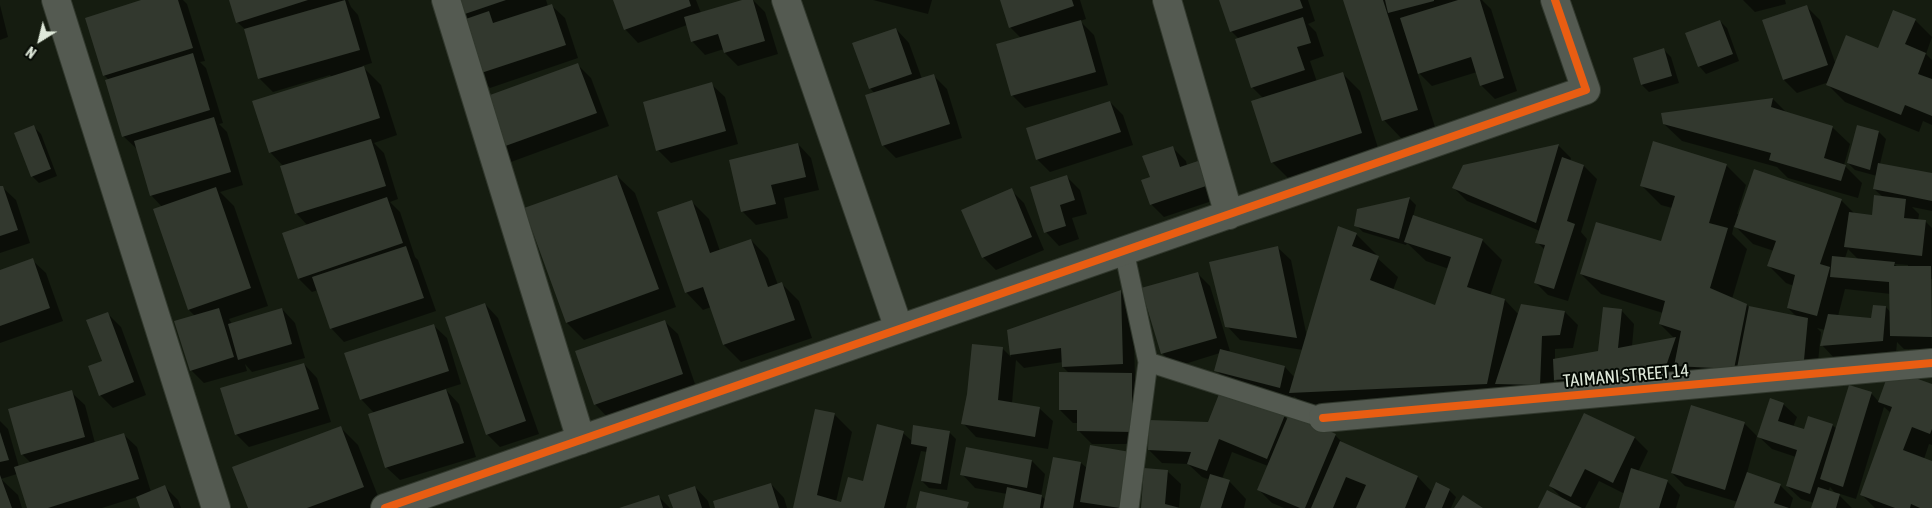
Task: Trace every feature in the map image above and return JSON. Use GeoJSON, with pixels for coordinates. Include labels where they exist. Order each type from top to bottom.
{"type":"FeatureCollection","features":[{"type":"Feature","properties":{"kind":"street"},"geometry":{"type":"LineString","coordinates":[[56,0],[216,508]]}},
{"type":"Feature","properties":{"kind":"street"},"geometry":{"type":"LineString","coordinates":[[446,0],[581,440]]}},
{"type":"Feature","properties":{"kind":"street"},"geometry":{"type":"LineString","coordinates":[[786,0],[899,329]]}},
{"type":"Feature","properties":{"kind":"street"},"geometry":{"type":"LineString","coordinates":[[1167,0],[1229,215]]}},
{"type":"Feature","properties":{"kind":"street"},"geometry":{"type":"LineString","coordinates":[[385,508],[1586,90],[1555,0]]}},
{"type":"Feature","properties":{"kind":"street","name":"TAIMANI STREET 14"},"geometry":{"type":"LineString","coordinates":[[1323,418],[1932,363]]}},
{"type":"Feature","properties":{"kind":"lane"},"geometry":{"type":"LineString","coordinates":[[1124,251],[1148,362],[1129,508]]}},
{"type":"Feature","properties":{"kind":"lane"},"geometry":{"type":"LineString","coordinates":[[1148,362],[1323,418]]}},
{"type":"Feature","properties":{"kind":"building"},"geometry":{"type":"Polygon","coordinates":[[[141,0],[178,0],[193,48],[103,76],[85,18],[141,0]]]}},
{"type":"Feature","properties":{"kind":"building"},"geometry":{"type":"Polygon","coordinates":[[[229,0],[308,0],[236,23],[229,0]]]}},
{"type":"Feature","properties":{"kind":"building"},"geometry":{"type":"Polygon","coordinates":[[[345,0],[360,50],[258,79],[244,29],[345,0]]]}},
{"type":"Feature","properties":{"kind":"building"},"geometry":{"type":"Polygon","coordinates":[[[451,0],[506,0],[456,17],[451,0]]]}},
{"type":"Feature","properties":{"kind":"building"},"geometry":{"type":"Polygon","coordinates":[[[613,0],[689,0],[691,6],[624,30],[613,0]]]}},
{"type":"Feature","properties":{"kind":"building"},"geometry":{"type":"Polygon","coordinates":[[[742,0],[753,0],[765,41],[724,53],[718,34],[691,42],[684,17],[742,0]]]}},
{"type":"Feature","properties":{"kind":"building"},"geometry":{"type":"Polygon","coordinates":[[[1000,0],[1072,0],[1074,6],[1009,28],[1000,0]]]}},
{"type":"Feature","properties":{"kind":"building"},"geometry":{"type":"Polygon","coordinates":[[[1219,0],[1300,0],[1303,8],[1230,32],[1219,0]]]}},
{"type":"Feature","properties":{"kind":"building"},"geometry":{"type":"Polygon","coordinates":[[[1343,0],[1383,0],[1418,110],[1382,121],[1343,0]]]}},
{"type":"Feature","properties":{"kind":"building"},"geometry":{"type":"Polygon","coordinates":[[[1385,0],[1434,0],[1434,1],[1388,13],[1385,0]]]}},
{"type":"Feature","properties":{"kind":"building"},"geometry":{"type":"Polygon","coordinates":[[[1458,0],[1480,0],[1504,78],[1480,86],[1471,57],[1418,74],[1400,18],[1458,0]]]}},
{"type":"Feature","properties":{"kind":"building"},"geometry":{"type":"Polygon","coordinates":[[[552,4],[566,45],[475,75],[457,22],[489,11],[493,23],[552,4]]]}},
{"type":"Feature","properties":{"kind":"building"},"geometry":{"type":"Polygon","coordinates":[[[1807,5],[1828,65],[1783,80],[1762,20],[1807,5]]]}},
{"type":"Feature","properties":{"kind":"building"},"geometry":{"type":"Polygon","coordinates":[[[1893,10],[1916,19],[1905,44],[1926,53],[1918,74],[1932,79],[1932,116],[1905,105],[1901,115],[1826,85],[1846,35],[1878,48],[1893,10]]]}},
{"type":"Feature","properties":{"kind":"building"},"geometry":{"type":"Polygon","coordinates":[[[1303,17],[1311,43],[1297,47],[1305,70],[1251,88],[1235,39],[1303,17]]]}},
{"type":"Feature","properties":{"kind":"building"},"geometry":{"type":"Polygon","coordinates":[[[1081,20],[1096,72],[1011,96],[996,44],[1081,20]]]}},
{"type":"Feature","properties":{"kind":"building"},"geometry":{"type":"Polygon","coordinates":[[[1720,20],[1733,54],[1698,67],[1685,33],[1720,20]]]}},
{"type":"Feature","properties":{"kind":"building"},"geometry":{"type":"Polygon","coordinates":[[[896,28],[912,74],[869,89],[852,43],[896,28]]]}},
{"type":"Feature","properties":{"kind":"building"},"geometry":{"type":"Polygon","coordinates":[[[1664,48],[1672,76],[1641,85],[1633,58],[1664,48]]]}},
{"type":"Feature","properties":{"kind":"building"},"geometry":{"type":"Polygon","coordinates":[[[193,53],[210,110],[122,137],[105,80],[193,53]]]}},
{"type":"Feature","properties":{"kind":"building"},"geometry":{"type":"Polygon","coordinates":[[[578,63],[597,113],[497,149],[479,99],[578,63]]]}},
{"type":"Feature","properties":{"kind":"building"},"geometry":{"type":"Polygon","coordinates":[[[364,66],[380,118],[269,153],[252,101],[364,66]]]}},
{"type":"Feature","properties":{"kind":"building"},"geometry":{"type":"Polygon","coordinates":[[[1343,72],[1362,133],[1271,163],[1251,101],[1343,72]]]}},
{"type":"Feature","properties":{"kind":"building"},"geometry":{"type":"Polygon","coordinates":[[[934,74],[950,124],[882,146],[865,95],[934,74]]]}},
{"type":"Feature","properties":{"kind":"building"},"geometry":{"type":"Polygon","coordinates":[[[712,82],[726,131],[656,151],[643,102],[712,82]]]}},
{"type":"Feature","properties":{"kind":"building"},"geometry":{"type":"Polygon","coordinates":[[[1773,98],[1771,107],[1833,126],[1824,158],[1846,165],[1841,181],[1769,160],[1771,153],[1663,124],[1661,113],[1773,98]]]}},
{"type":"Feature","properties":{"kind":"building"},"geometry":{"type":"Polygon","coordinates":[[[1110,101],[1121,132],[1036,160],[1026,128],[1110,101]]]}},
{"type":"Feature","properties":{"kind":"building"},"geometry":{"type":"Polygon","coordinates":[[[214,117],[231,172],[150,196],[134,141],[214,117]]]}},
{"type":"Feature","properties":{"kind":"building"},"geometry":{"type":"Polygon","coordinates":[[[34,125],[51,169],[31,177],[14,133],[34,125]]]}},
{"type":"Feature","properties":{"kind":"building"},"geometry":{"type":"Polygon","coordinates":[[[1857,125],[1879,131],[1870,170],[1847,163],[1857,125]]]}},
{"type":"Feature","properties":{"kind":"building"},"geometry":{"type":"Polygon","coordinates":[[[371,139],[386,186],[295,214],[280,166],[371,139]]]}},
{"type":"Feature","properties":{"kind":"building"},"geometry":{"type":"Polygon","coordinates":[[[1653,141],[1727,164],[1709,223],[1728,228],[1710,288],[1747,304],[1734,369],[1674,366],[1681,331],[1659,324],[1665,301],[1580,274],[1596,222],[1661,241],[1675,196],[1640,186],[1653,141]]]}},
{"type":"Feature","properties":{"kind":"building"},"geometry":{"type":"Polygon","coordinates":[[[798,143],[806,177],[771,185],[776,204],[741,212],[729,160],[798,143]]]}},
{"type":"Feature","properties":{"kind":"building"},"geometry":{"type":"Polygon","coordinates":[[[1559,144],[1536,223],[1452,188],[1463,165],[1559,144]]]}},
{"type":"Feature","properties":{"kind":"building"},"geometry":{"type":"Polygon","coordinates":[[[1173,146],[1180,167],[1201,160],[1209,185],[1150,205],[1141,180],[1150,177],[1142,156],[1173,146]]]}},
{"type":"Feature","properties":{"kind":"building"},"geometry":{"type":"Polygon","coordinates":[[[1562,157],[1584,165],[1567,221],[1575,224],[1554,289],[1534,283],[1545,245],[1535,243],[1562,157]]]}},
{"type":"Feature","properties":{"kind":"building"},"geometry":{"type":"Polygon","coordinates":[[[1878,163],[1932,173],[1932,201],[1873,189],[1878,163]]]}},
{"type":"Feature","properties":{"kind":"building"},"geometry":{"type":"Polygon","coordinates":[[[1754,169],[1842,199],[1820,264],[1830,267],[1817,316],[1787,308],[1795,275],[1767,266],[1776,241],[1734,227],[1754,169]]]}},
{"type":"Feature","properties":{"kind":"building"},"geometry":{"type":"Polygon","coordinates":[[[617,175],[659,289],[566,323],[524,208],[617,175]]]}},
{"type":"Feature","properties":{"kind":"building"},"geometry":{"type":"Polygon","coordinates":[[[1067,175],[1075,200],[1060,205],[1066,226],[1044,233],[1030,187],[1067,175]]]}},
{"type":"Feature","properties":{"kind":"building"},"geometry":{"type":"Polygon","coordinates":[[[0,186],[3,186],[18,230],[0,236],[0,186]]]}},
{"type":"Feature","properties":{"kind":"building"},"geometry":{"type":"Polygon","coordinates":[[[216,187],[251,288],[188,310],[153,209],[216,187]]]}},
{"type":"Feature","properties":{"kind":"building"},"geometry":{"type":"Polygon","coordinates":[[[1012,188],[1032,237],[982,258],[961,210],[1012,188]]]}},
{"type":"Feature","properties":{"kind":"building"},"geometry":{"type":"Polygon","coordinates":[[[1874,195],[1906,199],[1904,218],[1926,220],[1922,256],[1844,247],[1849,212],[1872,215],[1874,195]]]}},
{"type":"Feature","properties":{"kind":"building"},"geometry":{"type":"Polygon","coordinates":[[[387,197],[403,243],[298,279],[282,233],[387,197]]]}},
{"type":"Feature","properties":{"kind":"building"},"geometry":{"type":"Polygon","coordinates":[[[1410,197],[1399,239],[1354,226],[1357,209],[1410,197]]]}},
{"type":"Feature","properties":{"kind":"building"},"geometry":{"type":"Polygon","coordinates":[[[692,200],[710,253],[751,239],[768,287],[782,282],[795,320],[723,345],[703,287],[685,293],[657,212],[692,200]]]}},
{"type":"Feature","properties":{"kind":"building"},"geometry":{"type":"Polygon","coordinates":[[[1413,215],[1483,239],[1467,287],[1505,299],[1487,384],[1289,393],[1338,226],[1357,233],[1352,246],[1379,256],[1370,280],[1435,305],[1451,257],[1404,242],[1413,215]]]}},
{"type":"Feature","properties":{"kind":"building"},"geometry":{"type":"Polygon","coordinates":[[[406,246],[424,298],[330,329],[312,277],[406,246]]]}},
{"type":"Feature","properties":{"kind":"building"},"geometry":{"type":"Polygon","coordinates":[[[1278,246],[1297,338],[1225,327],[1209,262],[1278,246]]]}},
{"type":"Feature","properties":{"kind":"building"},"geometry":{"type":"Polygon","coordinates":[[[1832,256],[1895,262],[1894,266],[1931,266],[1932,337],[1890,336],[1889,282],[1830,277],[1832,256]]]}},
{"type":"Feature","properties":{"kind":"building"},"geometry":{"type":"Polygon","coordinates":[[[33,258],[50,308],[0,326],[0,270],[33,258]]]}},
{"type":"Feature","properties":{"kind":"building"},"geometry":{"type":"Polygon","coordinates":[[[1198,272],[1217,338],[1161,354],[1141,288],[1198,272]]]}},
{"type":"Feature","properties":{"kind":"building"},"geometry":{"type":"Polygon","coordinates":[[[1121,290],[1123,364],[1062,367],[1061,348],[1010,355],[1007,330],[1121,290]]]}},
{"type":"Feature","properties":{"kind":"building"},"geometry":{"type":"Polygon","coordinates":[[[485,303],[526,421],[486,435],[445,317],[485,303]]]}},
{"type":"Feature","properties":{"kind":"building"},"geometry":{"type":"Polygon","coordinates":[[[1521,304],[1565,311],[1560,335],[1542,336],[1540,385],[1495,384],[1521,304]]]}},
{"type":"Feature","properties":{"kind":"building"},"geometry":{"type":"Polygon","coordinates":[[[1873,305],[1886,306],[1883,341],[1820,346],[1828,314],[1871,318],[1873,305]]]}},
{"type":"Feature","properties":{"kind":"building"},"geometry":{"type":"Polygon","coordinates":[[[1749,306],[1808,318],[1804,360],[1737,368],[1749,306]]]}},
{"type":"Feature","properties":{"kind":"building"},"geometry":{"type":"Polygon","coordinates":[[[1603,307],[1622,309],[1618,348],[1676,337],[1664,372],[1554,380],[1553,359],[1598,351],[1603,307]]]}},
{"type":"Feature","properties":{"kind":"building"},"geometry":{"type":"Polygon","coordinates":[[[219,308],[234,357],[190,371],[174,321],[219,308]]]}},
{"type":"Feature","properties":{"kind":"building"},"geometry":{"type":"Polygon","coordinates":[[[282,308],[292,344],[238,360],[228,324],[282,308]]]}},
{"type":"Feature","properties":{"kind":"building"},"geometry":{"type":"Polygon","coordinates":[[[108,312],[134,382],[99,396],[88,366],[102,361],[86,320],[108,312]]]}},
{"type":"Feature","properties":{"kind":"building"},"geometry":{"type":"Polygon","coordinates":[[[665,320],[683,374],[594,405],[575,351],[665,320]]]}},
{"type":"Feature","properties":{"kind":"building"},"geometry":{"type":"Polygon","coordinates":[[[434,324],[449,371],[360,400],[344,353],[434,324]]]}},
{"type":"Feature","properties":{"kind":"building"},"geometry":{"type":"Polygon","coordinates":[[[972,344],[1003,347],[998,400],[1040,407],[1035,437],[961,424],[967,394],[972,344]]]}},
{"type":"Feature","properties":{"kind":"building"},"geometry":{"type":"Polygon","coordinates":[[[1220,349],[1285,366],[1280,388],[1214,371],[1220,349]]]}},
{"type":"Feature","properties":{"kind":"building"},"geometry":{"type":"Polygon","coordinates":[[[304,363],[319,409],[235,435],[220,388],[304,363]]]}},
{"type":"Feature","properties":{"kind":"building"},"geometry":{"type":"Polygon","coordinates":[[[1890,369],[1932,384],[1932,429],[1930,434],[1912,427],[1903,450],[1932,461],[1932,508],[1920,508],[1911,504],[1910,508],[1895,508],[1860,495],[1892,407],[1878,402],[1890,369]]]}},
{"type":"Feature","properties":{"kind":"building"},"geometry":{"type":"Polygon","coordinates":[[[1059,372],[1132,373],[1132,432],[1077,431],[1077,410],[1059,410],[1059,372]]]}},
{"type":"Feature","properties":{"kind":"building"},"geometry":{"type":"Polygon","coordinates":[[[1849,385],[1872,392],[1843,487],[1820,479],[1849,385]]]}},
{"type":"Feature","properties":{"kind":"building"},"geometry":{"type":"Polygon","coordinates":[[[446,389],[464,443],[385,468],[368,414],[446,389]]]}},
{"type":"Feature","properties":{"kind":"building"},"geometry":{"type":"Polygon","coordinates":[[[1221,389],[1285,415],[1267,459],[1219,439],[1207,471],[1187,464],[1191,452],[1148,450],[1149,420],[1208,422],[1221,389]]]}},
{"type":"Feature","properties":{"kind":"building"},"geometry":{"type":"Polygon","coordinates":[[[72,390],[85,437],[21,455],[8,409],[72,390]]]}},
{"type":"Feature","properties":{"kind":"building"},"geometry":{"type":"Polygon","coordinates":[[[1770,398],[1784,403],[1778,421],[1804,429],[1808,416],[1833,424],[1810,494],[1786,486],[1797,450],[1757,437],[1770,398]]]}},
{"type":"Feature","properties":{"kind":"building"},"geometry":{"type":"Polygon","coordinates":[[[1691,405],[1745,422],[1725,490],[1671,473],[1691,405]]]}},
{"type":"Feature","properties":{"kind":"building"},"geometry":{"type":"Polygon","coordinates":[[[815,409],[835,413],[817,495],[841,502],[848,477],[863,481],[877,424],[904,431],[884,508],[793,508],[815,409]]]}},
{"type":"Feature","properties":{"kind":"building"},"geometry":{"type":"Polygon","coordinates":[[[1584,413],[1635,437],[1613,483],[1585,469],[1571,497],[1549,486],[1584,413]]]}},
{"type":"Feature","properties":{"kind":"building"},"geometry":{"type":"Polygon","coordinates":[[[1289,414],[1336,434],[1305,508],[1300,508],[1257,490],[1289,414]]]}},
{"type":"Feature","properties":{"kind":"building"},"geometry":{"type":"Polygon","coordinates":[[[913,425],[950,431],[941,484],[921,481],[927,447],[911,444],[913,425]]]}},
{"type":"Feature","properties":{"kind":"building"},"geometry":{"type":"Polygon","coordinates":[[[341,426],[364,487],[307,508],[248,508],[232,467],[341,426]]]}},
{"type":"Feature","properties":{"kind":"building"},"geometry":{"type":"Polygon","coordinates":[[[0,432],[9,460],[0,462],[0,432]]]}},
{"type":"Feature","properties":{"kind":"building"},"geometry":{"type":"Polygon","coordinates":[[[124,433],[139,479],[48,508],[27,508],[14,467],[124,433]]]}},
{"type":"Feature","properties":{"kind":"building"},"geometry":{"type":"Polygon","coordinates":[[[1340,441],[1418,476],[1405,508],[1356,508],[1366,485],[1346,477],[1333,508],[1311,508],[1340,441]]]}},
{"type":"Feature","properties":{"kind":"building"},"geometry":{"type":"Polygon","coordinates":[[[1090,445],[1130,452],[1120,508],[1080,502],[1090,445]]]}},
{"type":"Feature","properties":{"kind":"building"},"geometry":{"type":"Polygon","coordinates":[[[966,447],[1032,460],[1027,488],[960,475],[966,447]]]}},
{"type":"Feature","properties":{"kind":"building"},"geometry":{"type":"Polygon","coordinates":[[[1053,457],[1081,462],[1073,508],[1043,508],[1053,457]]]}},
{"type":"Feature","properties":{"kind":"building"},"geometry":{"type":"Polygon","coordinates":[[[1144,468],[1168,470],[1165,504],[1180,508],[1141,508],[1144,468]]]}},
{"type":"Feature","properties":{"kind":"building"},"geometry":{"type":"Polygon","coordinates":[[[1631,468],[1668,480],[1659,508],[1619,508],[1631,468]]]}},
{"type":"Feature","properties":{"kind":"building"},"geometry":{"type":"Polygon","coordinates":[[[1747,472],[1781,484],[1774,503],[1789,508],[1734,508],[1747,472]]]}},
{"type":"Feature","properties":{"kind":"building"},"geometry":{"type":"Polygon","coordinates":[[[1210,474],[1230,480],[1221,508],[1200,508],[1210,474]]]}},
{"type":"Feature","properties":{"kind":"building"},"geometry":{"type":"Polygon","coordinates":[[[0,475],[12,508],[0,508],[0,475]]]}},
{"type":"Feature","properties":{"kind":"building"},"geometry":{"type":"Polygon","coordinates":[[[1436,482],[1450,489],[1442,508],[1425,508],[1436,482]]]}},
{"type":"Feature","properties":{"kind":"building"},"geometry":{"type":"Polygon","coordinates":[[[771,483],[779,508],[715,508],[713,501],[771,483]]]}},
{"type":"Feature","properties":{"kind":"building"},"geometry":{"type":"Polygon","coordinates":[[[165,485],[174,508],[140,508],[136,497],[165,485]]]}},
{"type":"Feature","properties":{"kind":"building"},"geometry":{"type":"Polygon","coordinates":[[[695,486],[702,508],[673,508],[668,495],[695,486]]]}},
{"type":"Feature","properties":{"kind":"building"},"geometry":{"type":"Polygon","coordinates":[[[1007,487],[1042,495],[1040,508],[1003,508],[1007,487]]]}},
{"type":"Feature","properties":{"kind":"building"},"geometry":{"type":"Polygon","coordinates":[[[1818,487],[1840,494],[1836,508],[1811,508],[1818,487]]]}},
{"type":"Feature","properties":{"kind":"building"},"geometry":{"type":"Polygon","coordinates":[[[1547,490],[1582,508],[1538,508],[1547,490]]]}},
{"type":"Feature","properties":{"kind":"building"},"geometry":{"type":"Polygon","coordinates":[[[920,491],[969,502],[967,508],[916,508],[920,491]]]}},
{"type":"Feature","properties":{"kind":"building"},"geometry":{"type":"Polygon","coordinates":[[[659,495],[663,508],[619,508],[659,495]]]}},
{"type":"Feature","properties":{"kind":"building"},"geometry":{"type":"Polygon","coordinates":[[[1463,495],[1483,508],[1454,508],[1463,495]]]}},
{"type":"Feature","properties":{"kind":"cycle path"},"geometry":{"type":"LineString","coordinates":[[385,508],[1586,90],[1555,0]]}},
{"type":"Feature","properties":{"kind":"cycle path"},"geometry":{"type":"LineString","coordinates":[[1323,418],[1932,363]]}}]}
